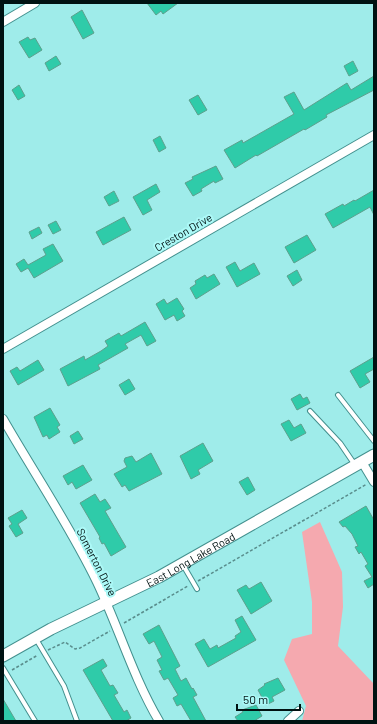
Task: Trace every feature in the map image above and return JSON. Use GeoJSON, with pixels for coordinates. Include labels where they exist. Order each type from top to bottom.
{"type":"FeatureCollection","features":[{"type":"Feature","properties":{"kind":"main road","name":"East Long Lake Road"},"geometry":{"type":"LineString","coordinates":[[3,656],[35,637],[182,565],[374,455]]}},
{"type":"Feature","properties":{"kind":"street"},"geometry":{"type":"LineString","coordinates":[[3,22],[35,3]]}},
{"type":"Feature","properties":{"kind":"street","name":"Creston Drive"},"geometry":{"type":"LineString","coordinates":[[3,349],[374,135]]}},
{"type":"Feature","properties":{"kind":"street","name":"Somerton Drive"},"geometry":{"type":"LineString","coordinates":[[3,419],[83,552],[139,682],[159,721]]}},
{"type":"Feature","properties":{"kind":"street"},"geometry":{"type":"LineString","coordinates":[[359,464],[371,483]]}},
{"type":"Feature","properties":{"kind":"street"},"geometry":{"type":"LineString","coordinates":[[288,721],[299,711]]}},
{"type":"Feature","properties":{"kind":"lane"},"geometry":{"type":"LineString","coordinates":[[338,396],[374,441]]}},
{"type":"Feature","properties":{"kind":"lane"},"geometry":{"type":"LineString","coordinates":[[310,411],[359,464]]}},
{"type":"Feature","properties":{"kind":"lane"},"geometry":{"type":"LineString","coordinates":[[182,565],[197,589]]}},
{"type":"Feature","properties":{"kind":"lane"},"geometry":{"type":"LineString","coordinates":[[35,637],[64,686],[77,721]]}},
{"type":"Feature","properties":{"kind":"lane"},"geometry":{"type":"LineString","coordinates":[[3,668],[35,721]]}},
{"type":"Feature","properties":{"kind":"path"},"geometry":{"type":"LineString","coordinates":[[120,625],[371,483]]}},
{"type":"Feature","properties":{"kind":"path"},"geometry":{"type":"LineString","coordinates":[[46,651],[66,642],[75,649],[80,648],[111,630]]}},
{"type":"Feature","properties":{"kind":"path"},"geometry":{"type":"LineString","coordinates":[[9,672],[41,654]]}},
{"type":"Feature","properties":{"kind":"shaded area"},"geometry":{"type":"Polygon","coordinates":[[[320,522],[342,572],[343,607],[338,646],[374,684],[374,721],[302,721],[306,706],[284,660],[292,639],[312,634],[312,602],[302,532],[320,522]]]}},
{"type":"Feature","properties":{"kind":"building"},"geometry":{"type":"Polygon","coordinates":[[[147,3],[178,3],[163,14],[161,11],[156,15],[147,3]]]}},
{"type":"Feature","properties":{"kind":"building"},"geometry":{"type":"Polygon","coordinates":[[[82,10],[94,33],[83,39],[71,17],[82,10]]]}},
{"type":"Feature","properties":{"kind":"building"},"geometry":{"type":"Polygon","coordinates":[[[28,37],[30,40],[35,38],[42,50],[29,58],[19,42],[28,37]]]}},
{"type":"Feature","properties":{"kind":"building"},"geometry":{"type":"Polygon","coordinates":[[[56,56],[61,64],[49,71],[45,63],[56,56]]]}},
{"type":"Feature","properties":{"kind":"building"},"geometry":{"type":"Polygon","coordinates":[[[353,61],[358,71],[349,76],[344,66],[353,61]]]}},
{"type":"Feature","properties":{"kind":"building"},"geometry":{"type":"Polygon","coordinates":[[[374,76],[374,90],[326,115],[327,117],[305,130],[304,129],[257,156],[256,155],[235,168],[224,150],[242,140],[243,143],[294,114],[284,97],[294,92],[304,110],[347,83],[351,90],[374,76]]]}},
{"type":"Feature","properties":{"kind":"building"},"geometry":{"type":"Polygon","coordinates":[[[19,85],[25,96],[18,100],[12,90],[19,85]]]}},
{"type":"Feature","properties":{"kind":"building"},"geometry":{"type":"Polygon","coordinates":[[[198,95],[207,110],[198,115],[189,100],[198,95]]]}},
{"type":"Feature","properties":{"kind":"building"},"geometry":{"type":"Polygon","coordinates":[[[160,136],[166,148],[159,152],[153,140],[160,136]]]}},
{"type":"Feature","properties":{"kind":"building"},"geometry":{"type":"Polygon","coordinates":[[[216,166],[223,179],[215,183],[214,181],[193,196],[185,183],[193,179],[192,177],[216,166]]]}},
{"type":"Feature","properties":{"kind":"building"},"geometry":{"type":"Polygon","coordinates":[[[156,184],[160,192],[147,200],[152,210],[143,215],[133,197],[156,184]]]}},
{"type":"Feature","properties":{"kind":"building"},"geometry":{"type":"Polygon","coordinates":[[[374,190],[374,215],[370,207],[333,228],[325,214],[343,204],[344,206],[354,200],[355,201],[374,190]]]}},
{"type":"Feature","properties":{"kind":"building"},"geometry":{"type":"Polygon","coordinates":[[[114,191],[119,201],[109,206],[104,197],[114,191]]]}},
{"type":"Feature","properties":{"kind":"building"},"geometry":{"type":"Polygon","coordinates":[[[124,217],[131,230],[103,245],[96,232],[124,217]]]}},
{"type":"Feature","properties":{"kind":"building"},"geometry":{"type":"Polygon","coordinates":[[[56,221],[61,230],[53,234],[48,225],[56,221]]]}},
{"type":"Feature","properties":{"kind":"building"},"geometry":{"type":"Polygon","coordinates":[[[39,227],[42,233],[32,239],[29,232],[39,227]]]}},
{"type":"Feature","properties":{"kind":"building"},"geometry":{"type":"Polygon","coordinates":[[[307,235],[316,250],[294,263],[285,247],[307,235]]]}},
{"type":"Feature","properties":{"kind":"building"},"geometry":{"type":"Polygon","coordinates":[[[53,244],[63,261],[34,278],[28,268],[21,272],[16,264],[24,259],[28,265],[46,255],[43,249],[53,244]]]}},
{"type":"Feature","properties":{"kind":"building"},"geometry":{"type":"Polygon","coordinates":[[[235,262],[240,271],[254,263],[260,274],[237,287],[226,267],[235,262]]]}},
{"type":"Feature","properties":{"kind":"building"},"geometry":{"type":"Polygon","coordinates":[[[297,270],[302,280],[293,286],[287,276],[297,270]]]}},
{"type":"Feature","properties":{"kind":"building"},"geometry":{"type":"Polygon","coordinates":[[[214,274],[220,284],[196,299],[190,288],[196,284],[195,281],[205,275],[207,278],[214,274]]]}},
{"type":"Feature","properties":{"kind":"building"},"geometry":{"type":"Polygon","coordinates":[[[177,298],[184,309],[182,311],[185,316],[177,321],[174,315],[165,320],[156,304],[164,299],[167,304],[177,298]]]}},
{"type":"Feature","properties":{"kind":"building"},"geometry":{"type":"Polygon","coordinates":[[[145,322],[156,341],[147,346],[141,335],[125,344],[128,348],[98,365],[100,369],[68,386],[60,369],[84,356],[85,360],[108,346],[105,341],[119,333],[121,336],[145,322]]]}},
{"type":"Feature","properties":{"kind":"building"},"geometry":{"type":"Polygon","coordinates":[[[374,357],[374,369],[365,374],[370,382],[360,388],[350,371],[374,357]]]}},
{"type":"Feature","properties":{"kind":"building"},"geometry":{"type":"Polygon","coordinates":[[[38,360],[44,370],[18,385],[10,371],[17,367],[20,371],[38,360]]]}},
{"type":"Feature","properties":{"kind":"building"},"geometry":{"type":"Polygon","coordinates":[[[129,379],[135,389],[125,395],[119,385],[129,379]]]}},
{"type":"Feature","properties":{"kind":"building"},"geometry":{"type":"Polygon","coordinates":[[[300,394],[303,399],[307,397],[310,403],[297,410],[291,399],[300,394]]]}},
{"type":"Feature","properties":{"kind":"building"},"geometry":{"type":"Polygon","coordinates":[[[50,408],[60,425],[57,427],[60,432],[49,439],[47,435],[43,437],[34,417],[50,408]]]}},
{"type":"Feature","properties":{"kind":"building"},"geometry":{"type":"Polygon","coordinates":[[[289,420],[294,428],[301,424],[306,433],[291,441],[281,424],[289,420]]]}},
{"type":"Feature","properties":{"kind":"building"},"geometry":{"type":"Polygon","coordinates":[[[78,431],[83,439],[74,444],[70,436],[78,431]]]}},
{"type":"Feature","properties":{"kind":"building"},"geometry":{"type":"Polygon","coordinates":[[[203,443],[213,461],[198,470],[200,474],[191,479],[180,456],[203,443]]]}},
{"type":"Feature","properties":{"kind":"building"},"geometry":{"type":"Polygon","coordinates":[[[151,453],[162,474],[129,491],[125,485],[122,487],[114,474],[127,467],[124,461],[125,458],[132,456],[136,462],[151,453]]]}},
{"type":"Feature","properties":{"kind":"building"},"geometry":{"type":"Polygon","coordinates":[[[83,465],[92,480],[76,489],[72,482],[68,485],[63,476],[83,465]]]}},
{"type":"Feature","properties":{"kind":"building"},"geometry":{"type":"Polygon","coordinates":[[[248,477],[255,490],[247,495],[239,482],[248,477]]]}},
{"type":"Feature","properties":{"kind":"building"},"geometry":{"type":"Polygon","coordinates":[[[95,494],[100,502],[105,499],[111,508],[105,511],[126,547],[111,556],[104,543],[102,544],[99,538],[100,537],[80,503],[95,494]]]}},
{"type":"Feature","properties":{"kind":"building"},"geometry":{"type":"Polygon","coordinates":[[[366,506],[374,520],[374,584],[368,588],[364,581],[372,577],[365,566],[368,564],[361,552],[359,554],[355,547],[358,546],[352,534],[339,522],[366,506]]]}},
{"type":"Feature","properties":{"kind":"building"},"geometry":{"type":"Polygon","coordinates":[[[22,510],[27,518],[18,524],[23,533],[16,537],[9,526],[12,524],[8,518],[22,510]]]}},
{"type":"Feature","properties":{"kind":"building"},"geometry":{"type":"Polygon","coordinates":[[[261,582],[272,601],[251,614],[237,590],[246,585],[249,589],[261,582]]]}},
{"type":"Feature","properties":{"kind":"building"},"geometry":{"type":"Polygon","coordinates":[[[242,616],[256,640],[208,667],[195,644],[204,639],[210,649],[217,645],[218,648],[236,638],[235,636],[241,632],[235,620],[242,616]]]}},
{"type":"Feature","properties":{"kind":"building"},"geometry":{"type":"Polygon","coordinates":[[[159,625],[180,666],[175,669],[181,681],[186,678],[192,689],[193,688],[197,695],[193,697],[206,721],[191,721],[181,704],[177,706],[173,698],[178,695],[168,678],[164,680],[159,671],[162,670],[157,660],[162,657],[154,641],[149,644],[143,634],[159,625]]]}},
{"type":"Feature","properties":{"kind":"building"},"geometry":{"type":"Polygon","coordinates":[[[103,659],[107,666],[101,670],[110,686],[113,685],[118,693],[114,695],[124,712],[127,710],[131,718],[126,721],[113,721],[83,670],[103,659]]]}},
{"type":"Feature","properties":{"kind":"building"},"geometry":{"type":"Polygon","coordinates":[[[278,678],[285,690],[272,697],[274,701],[266,705],[258,690],[265,685],[264,684],[278,678]]]}},
{"type":"Feature","properties":{"kind":"building"},"geometry":{"type":"Polygon","coordinates":[[[3,699],[16,721],[3,721],[3,699]]]}},
{"type":"Feature","properties":{"kind":"building"},"geometry":{"type":"Polygon","coordinates":[[[256,705],[262,716],[254,721],[238,721],[235,717],[243,712],[242,710],[256,705]]]}}]}
